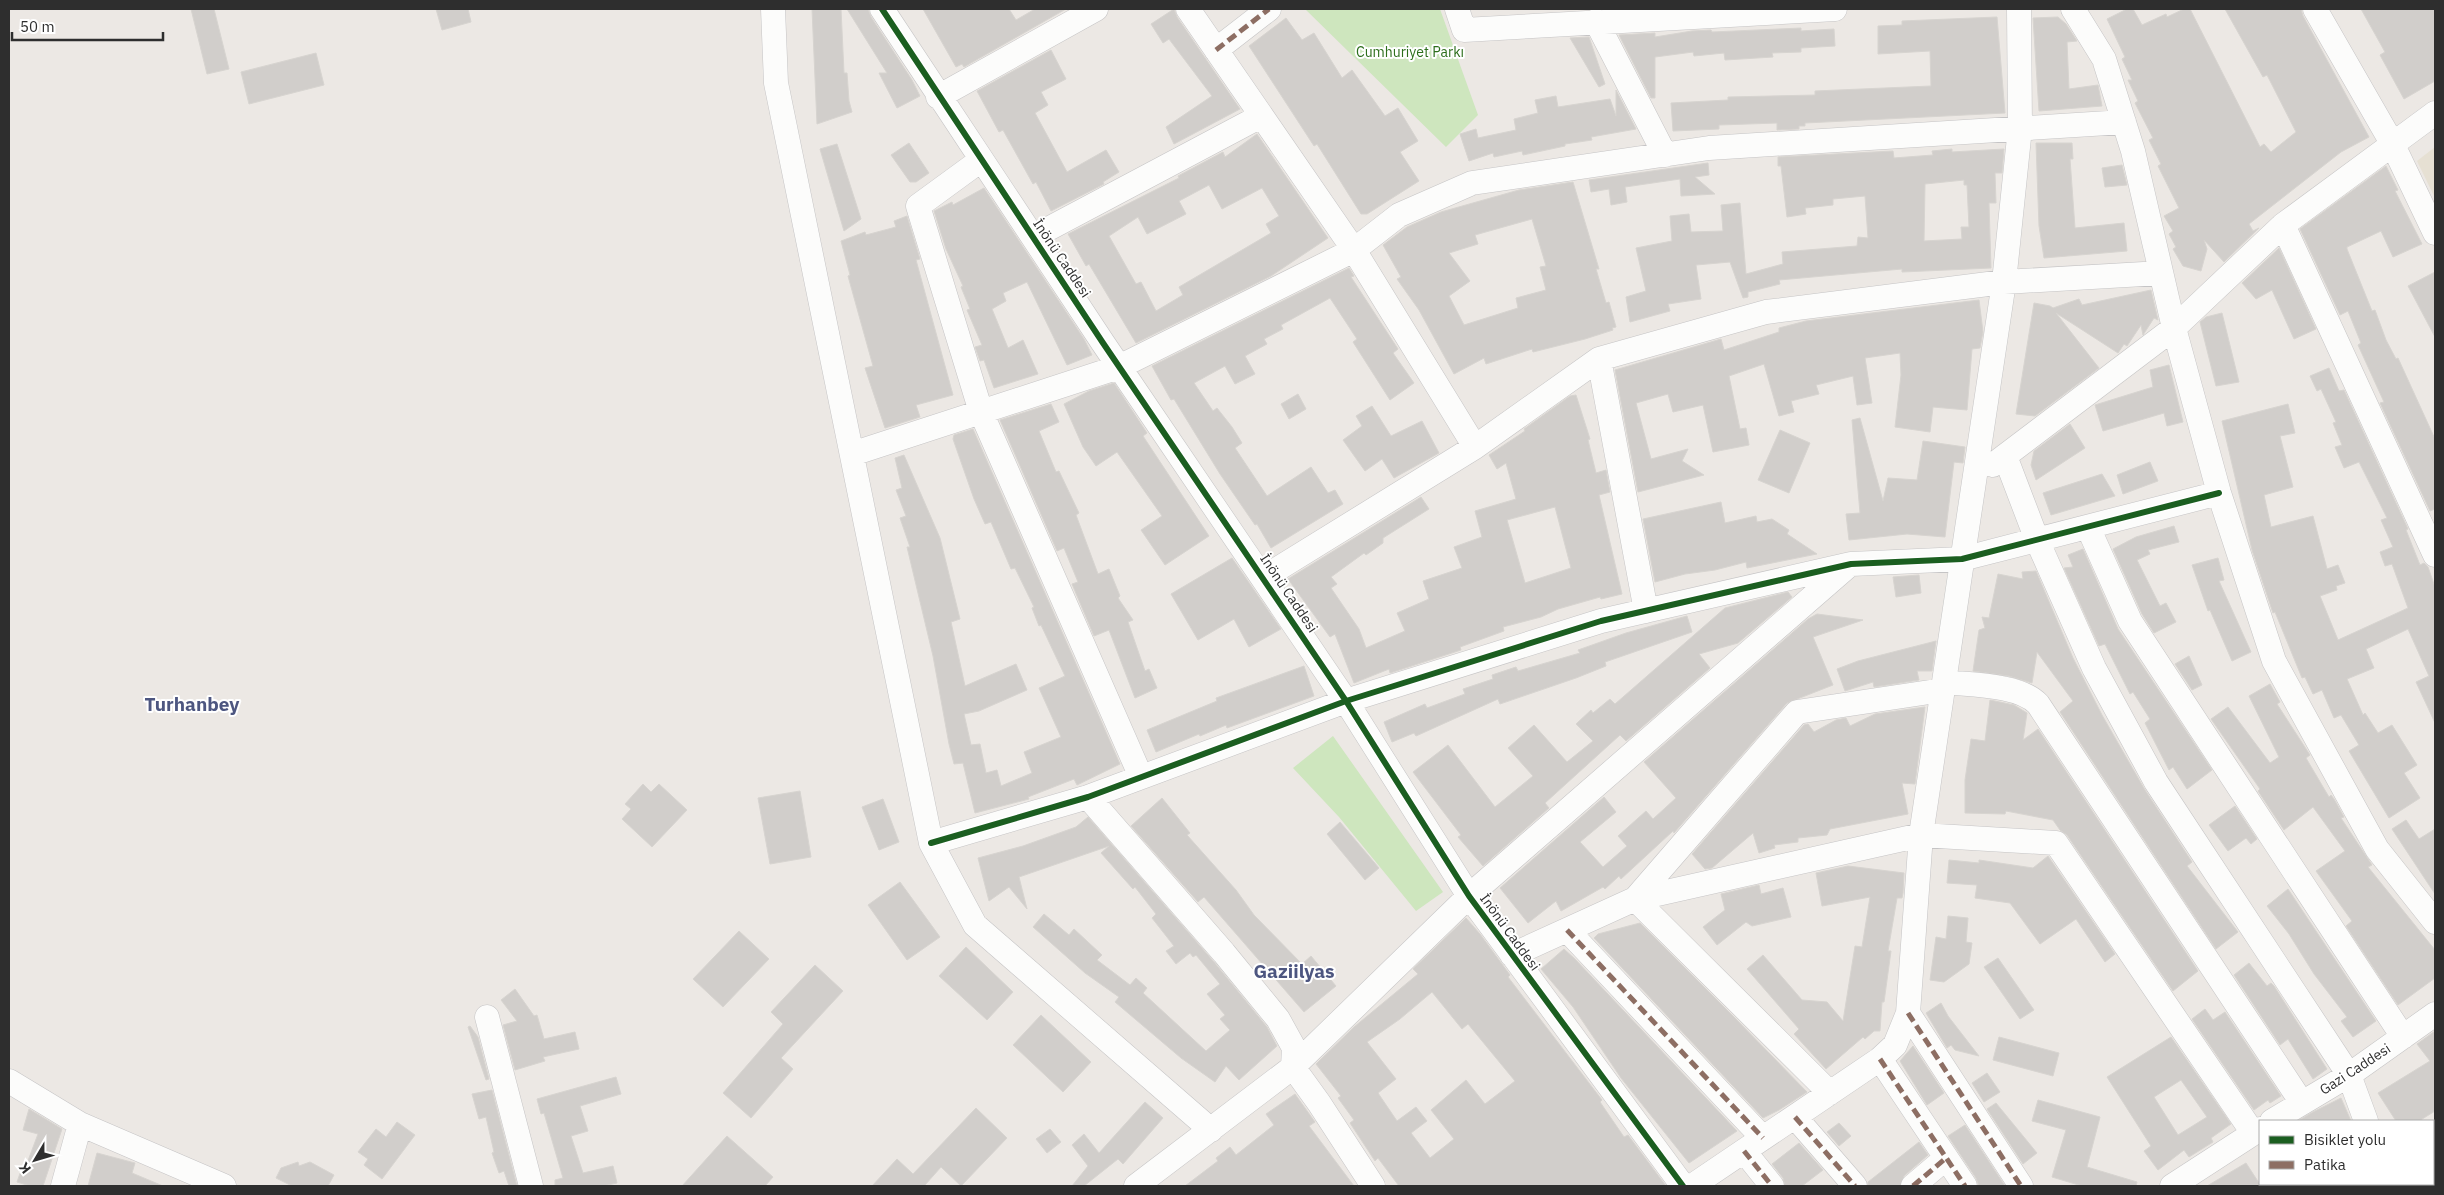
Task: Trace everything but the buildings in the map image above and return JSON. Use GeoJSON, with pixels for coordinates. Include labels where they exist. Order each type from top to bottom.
{"type":"FeatureCollection","features":[{"type":"Feature","properties":{"kind":"street"},"geometry":{"type":"LineString","coordinates":[[774,9],[776,83],[931,843],[975,925],[1211,1130]]}},
{"type":"Feature","properties":{"kind":"street","name":"İnönü Caddesi"},"geometry":{"type":"LineString","coordinates":[[882,9],[938,97],[1119,367],[1346,701],[1469,896],[1683,1186]]}},
{"type":"Feature","properties":{"kind":"street"},"geometry":{"type":"LineString","coordinates":[[938,97],[1096,9]]}},
{"type":"Feature","properties":{"kind":"street"},"geometry":{"type":"LineString","coordinates":[[1188,9],[1354,250],[1474,447]]}},
{"type":"Feature","properties":{"kind":"street"},"geometry":{"type":"LineString","coordinates":[[1216,50],[1269,9]]}},
{"type":"Feature","properties":{"kind":"street"},"geometry":{"type":"LineString","coordinates":[[1458,9],[1464,30],[1769,10],[1835,9]]}},
{"type":"Feature","properties":{"kind":"street"},"geometry":{"type":"LineString","coordinates":[[1692,1186],[1880,1059],[1895,1044],[1908,1013],[1922,835],[1973,480],[2004,282],[2020,128],[2019,9]]}},
{"type":"Feature","properties":{"kind":"street"},"geometry":{"type":"LineString","coordinates":[[2073,9],[2104,59],[2133,151],[2174,328],[2219,493],[2274,661],[2377,849],[2435,922]]}},
{"type":"Feature","properties":{"kind":"street"},"geometry":{"type":"LineString","coordinates":[[2315,9],[2392,143],[2435,233]]}},
{"type":"Feature","properties":{"kind":"street"},"geometry":{"type":"LineString","coordinates":[[1596,21],[1665,154]]}},
{"type":"Feature","properties":{"kind":"street"},"geometry":{"type":"LineString","coordinates":[[1973,480],[2174,328],[2283,225],[2435,113]]}},
{"type":"Feature","properties":{"kind":"street"},"geometry":{"type":"LineString","coordinates":[[1033,238],[1261,116]]}},
{"type":"Feature","properties":{"kind":"street"},"geometry":{"type":"LineString","coordinates":[[852,454],[1119,367],[1354,250],[1399,215],[1472,183],[1709,148],[2124,122]]}},
{"type":"Feature","properties":{"kind":"street"},"geometry":{"type":"LineString","coordinates":[[981,160],[918,206],[981,412],[1141,777]]}},
{"type":"Feature","properties":{"kind":"street"},"geometry":{"type":"LineString","coordinates":[[2283,225],[2435,555]]}},
{"type":"Feature","properties":{"kind":"street"},"geometry":{"type":"LineString","coordinates":[[1263,578],[1474,447],[1599,359],[1766,312],[2004,282],[2161,273]]}},
{"type":"Feature","properties":{"kind":"street"},"geometry":{"type":"LineString","coordinates":[[1599,359],[1646,611]]}},
{"type":"Feature","properties":{"kind":"street"},"geometry":{"type":"LineString","coordinates":[[2005,456],[2037,540],[2094,668],[2156,782],[2350,1075],[2366,1120]]}},
{"type":"Feature","properties":{"kind":"street"},"geometry":{"type":"LineString","coordinates":[[931,843],[1088,797],[1346,701],[1601,621],[1851,564],[1962,559],[2219,493]]}},
{"type":"Feature","properties":{"kind":"street"},"geometry":{"type":"LineString","coordinates":[[2088,527],[2130,621],[2403,1037]]}},
{"type":"Feature","properties":{"kind":"street"},"geometry":{"type":"LineString","coordinates":[[1144,1184],[1293,1067],[1469,896],[1851,564]]}},
{"type":"Feature","properties":{"kind":"street"},"geometry":{"type":"LineString","coordinates":[[1634,899],[1797,712],[1943,686],[2018,691],[2029,696],[2038,704],[2302,1103]]}},
{"type":"Feature","properties":{"kind":"street"},"geometry":{"type":"LineString","coordinates":[[1088,797],[1224,953],[1278,1019],[1294,1048],[1293,1067],[1373,1186]]}},
{"type":"Feature","properties":{"kind":"street"},"geometry":{"type":"LineString","coordinates":[[1512,955],[1634,899],[1922,835],[2056,843],[2259,1124]]}},
{"type":"Feature","properties":{"kind":"street"},"geometry":{"type":"LineString","coordinates":[[1634,899],[1830,1093]]}},
{"type":"Feature","properties":{"kind":"street"},"geometry":{"type":"LineString","coordinates":[[1567,930],[1754,1145],[1772,1186]]}},
{"type":"Feature","properties":{"kind":"street"},"geometry":{"type":"LineString","coordinates":[[1908,1013],[2021,1186]]}},
{"type":"Feature","properties":{"kind":"street","name":"Gazi Caddesi"},"geometry":{"type":"LineString","coordinates":[[2275,1120],[2350,1075],[2435,1014]]}},
{"type":"Feature","properties":{"kind":"street"},"geometry":{"type":"LineString","coordinates":[[487,1017],[531,1186]]}},
{"type":"Feature","properties":{"kind":"street"},"geometry":{"type":"LineString","coordinates":[[1880,1059],[1965,1186]]}},
{"type":"Feature","properties":{"kind":"street"},"geometry":{"type":"LineString","coordinates":[[9,1081],[80,1124],[224,1186]]}},
{"type":"Feature","properties":{"kind":"street"},"geometry":{"type":"LineString","coordinates":[[1794,1117],[1855,1186]]}},
{"type":"Feature","properties":{"kind":"street"},"geometry":{"type":"LineString","coordinates":[[63,1186],[80,1124]]}},
{"type":"Feature","properties":{"kind":"street","name":"Gazi Caddesi"},"geometry":{"type":"LineString","coordinates":[[2172,1186],[2259,1130]]}},
{"type":"Feature","properties":{"kind":"street"},"geometry":{"type":"LineString","coordinates":[[1913,1186],[1946,1158]]}},
{"type":"Feature","properties":{"kind":"shaded area"},"geometry":{"type":"Polygon","coordinates":[[[2435,147],[2435,198],[2417,161],[2435,147]]]}},
{"type":"Feature","properties":{"kind":"green space","name":"Cumhuriyet Parkı"},"geometry":{"type":"Polygon","coordinates":[[[1305,9],[1440,9],[1478,115],[1446,147],[1305,9]]]}},
{"type":"Feature","properties":{"kind":"green space"},"geometry":{"type":"Polygon","coordinates":[[[1333,736],[1443,892],[1416,911],[1339,817],[1293,768],[1333,736]]]}},
{"type":"Feature","properties":{"kind":"marked path"},"geometry":{"type":"LineString","coordinates":[[1216,50],[1269,9]]}},
{"type":"Feature","properties":{"kind":"marked path"},"geometry":{"type":"LineString","coordinates":[[1567,930],[1763,1138]]}},
{"type":"Feature","properties":{"kind":"marked path"},"geometry":{"type":"LineString","coordinates":[[1908,1013],[2021,1186]]}},
{"type":"Feature","properties":{"kind":"marked path"},"geometry":{"type":"LineString","coordinates":[[1880,1059],[1965,1186]]}},
{"type":"Feature","properties":{"kind":"marked path"},"geometry":{"type":"LineString","coordinates":[[1795,1117],[1855,1186]]}},
{"type":"Feature","properties":{"kind":"marked path"},"geometry":{"type":"LineString","coordinates":[[1744,1151],[1772,1186]]}},
{"type":"Feature","properties":{"kind":"marked path"},"geometry":{"type":"LineString","coordinates":[[1913,1186],[1946,1158]]}},
{"type":"Feature","properties":{"kind":"cycle path"},"geometry":{"type":"LineString","coordinates":[[882,9],[1103,343],[1346,701],[1469,896],[1683,1186]]}},
{"type":"Feature","properties":{"kind":"cycle path"},"geometry":{"type":"LineString","coordinates":[[931,843],[1088,797],[1346,701],[1601,621],[1851,564],[1962,559],[2219,493]]}},
{"type":"Feature","properties":{"kind":"district","name":"Turhanbey"},"geometry":{"type":"Point","coordinates":[192,704]}},
{"type":"Feature","properties":{"kind":"district","name":"Gaziilyas"},"geometry":{"type":"Point","coordinates":[1294,971]}}]}
